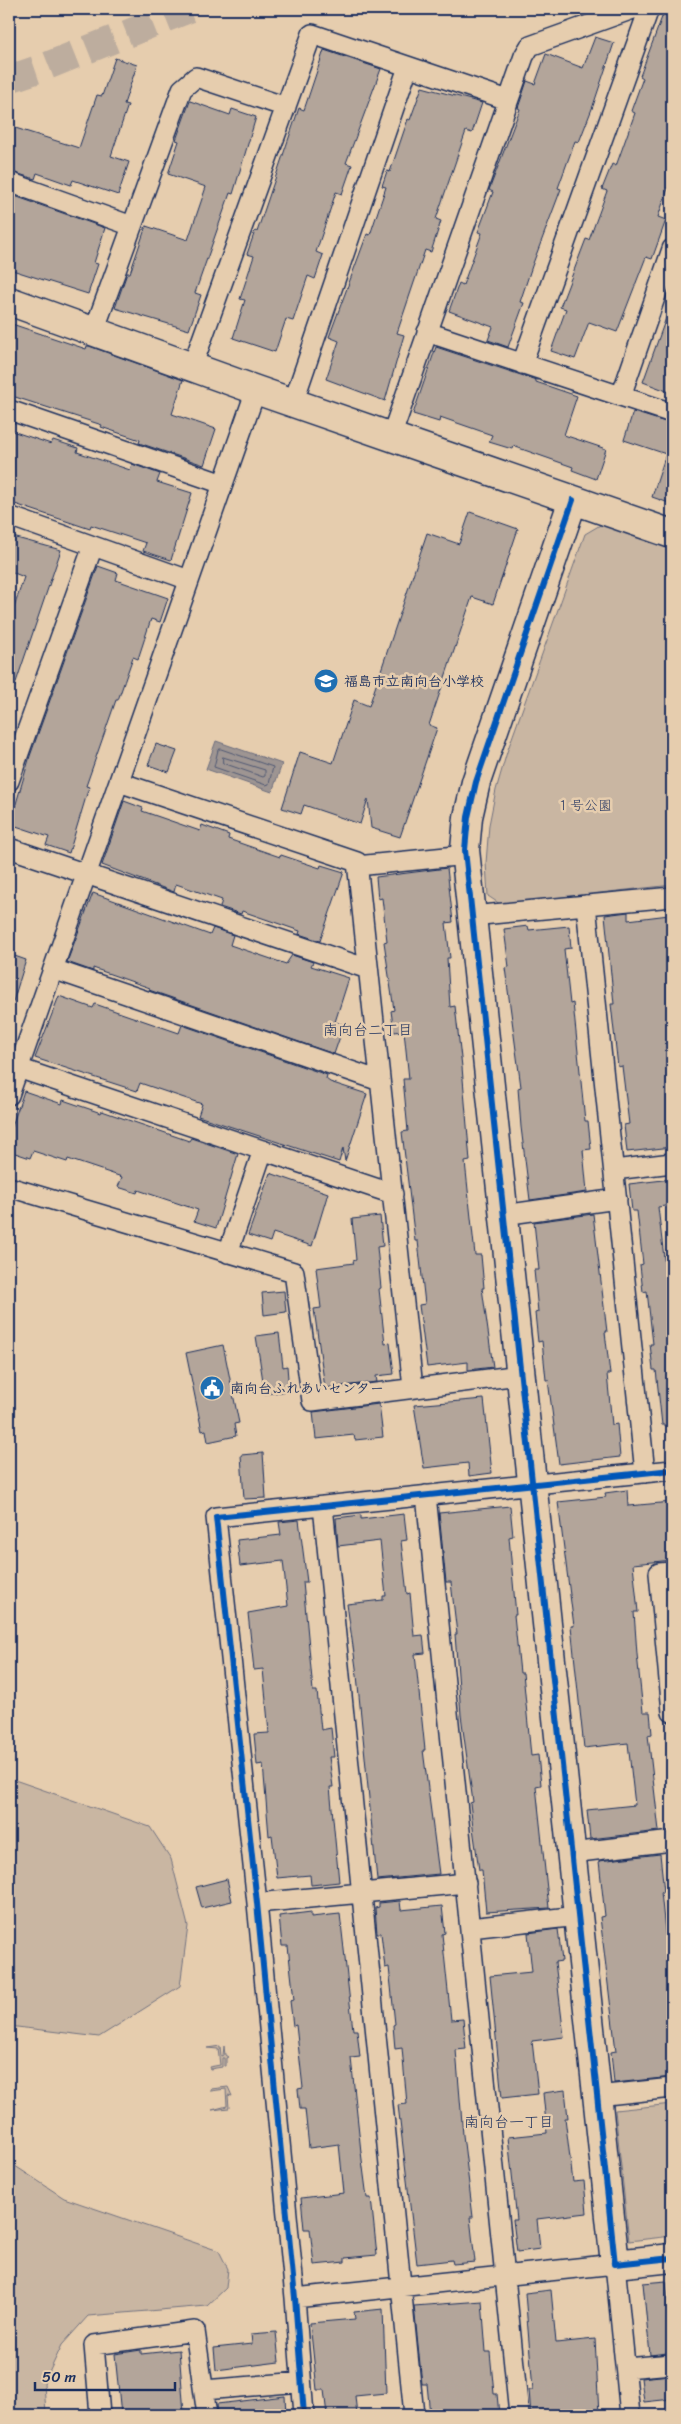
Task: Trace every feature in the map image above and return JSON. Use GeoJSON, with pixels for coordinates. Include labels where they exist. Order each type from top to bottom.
{"type":"FeatureCollection","features":[{"type":"Feature","properties":{"kind":"street"},"geometry":{"type":"LineString","coordinates":[[391,437],[524,56],[530,46],[633,9]]}},
{"type":"Feature","properties":{"kind":"street"},"geometry":{"type":"LineString","coordinates":[[522,364],[649,9]]}},
{"type":"Feature","properties":{"kind":"street"},"geometry":{"type":"LineString","coordinates":[[192,367],[312,34],[508,100]]}},
{"type":"Feature","properties":{"kind":"street"},"geometry":{"type":"LineString","coordinates":[[293,403],[408,67]]}},
{"type":"Feature","properties":{"kind":"street"},"geometry":{"type":"LineString","coordinates":[[94,331],[182,89],[196,77],[286,107]]}},
{"type":"Feature","properties":{"kind":"street"},"geometry":{"type":"LineString","coordinates":[[9,182],[132,226]]}},
{"type":"Feature","properties":{"kind":"street"},"geometry":{"type":"LineString","coordinates":[[621,396],[672,249]]}},
{"type":"Feature","properties":{"kind":"street"},"geometry":{"type":"LineString","coordinates":[[9,301],[256,390],[672,534]]}},
{"type":"Feature","properties":{"kind":"street"},"geometry":{"type":"LineString","coordinates":[[427,332],[672,413]]}},
{"type":"Feature","properties":{"kind":"street"},"geometry":{"type":"LineString","coordinates":[[9,1095],[256,390]]}},
{"type":"Feature","properties":{"kind":"street"},"geometry":{"type":"LineString","coordinates":[[9,410],[223,484]]}},
{"type":"Feature","properties":{"kind":"street"},"geometry":{"type":"LineString","coordinates":[[573,500],[476,782],[468,817],[466,855],[598,2096],[630,2415]]}},
{"type":"Feature","properties":{"kind":"street"},"geometry":{"type":"LineString","coordinates":[[9,516],[189,580]]}},
{"type":"Feature","properties":{"kind":"street"},"geometry":{"type":"LineString","coordinates":[[9,781],[93,546]]}},
{"type":"Feature","properties":{"kind":"street"},"geometry":{"type":"LineString","coordinates":[[119,782],[357,862],[413,1388]]}},
{"type":"Feature","properties":{"kind":"street"},"geometry":{"type":"LineString","coordinates":[[9,848],[368,969]]}},
{"type":"Feature","properties":{"kind":"street"},"geometry":{"type":"LineString","coordinates":[[357,866],[466,855]]}},
{"type":"Feature","properties":{"kind":"street"},"geometry":{"type":"LineString","coordinates":[[471,916],[672,896]]}},
{"type":"Feature","properties":{"kind":"street"},"geometry":{"type":"LineString","coordinates":[[586,905],[645,1473]]}},
{"type":"Feature","properties":{"kind":"street"},"geometry":{"type":"LineString","coordinates":[[53,969],[380,1082]]}},
{"type":"Feature","properties":{"kind":"street"},"geometry":{"type":"LineString","coordinates":[[18,1068],[393,1194]]}},
{"type":"Feature","properties":{"kind":"street"},"geometry":{"type":"LineString","coordinates":[[228,1253],[263,1150]]}},
{"type":"Feature","properties":{"kind":"street"},"geometry":{"type":"LineString","coordinates":[[614,1170],[672,1163]]}},
{"type":"Feature","properties":{"kind":"street"},"geometry":{"type":"LineString","coordinates":[[9,1187],[294,1272],[312,1401],[520,1375]]}},
{"type":"Feature","properties":{"kind":"street"},"geometry":{"type":"LineString","coordinates":[[503,1216],[617,1199]]}},
{"type":"Feature","properties":{"kind":"street"},"geometry":{"type":"LineString","coordinates":[[304,2415],[295,2298],[258,1903],[216,1517],[672,1470]]}},
{"type":"Feature","properties":{"kind":"street"},"geometry":{"type":"LineString","coordinates":[[426,1496],[519,2415]]}},
{"type":"Feature","properties":{"kind":"street"},"geometry":{"type":"LineString","coordinates":[[323,1506],[414,2415]]}},
{"type":"Feature","properties":{"kind":"street"},"geometry":{"type":"LineString","coordinates":[[672,1572],[658,1573],[672,1712]]}},
{"type":"Feature","properties":{"kind":"street"},"geometry":{"type":"LineString","coordinates":[[571,1853],[672,1841]]}},
{"type":"Feature","properties":{"kind":"street"},"geometry":{"type":"LineString","coordinates":[[258,1903],[466,1883]]}},
{"type":"Feature","properties":{"kind":"street"},"geometry":{"type":"LineString","coordinates":[[470,1928],[578,1916]]}},
{"type":"Feature","properties":{"kind":"street"},"geometry":{"type":"LineString","coordinates":[[598,2096],[672,2088]]}},
{"type":"Feature","properties":{"kind":"street"},"geometry":{"type":"LineString","coordinates":[[295,2298],[672,2258]]}},
{"type":"Feature","properties":{"kind":"street"},"geometry":{"type":"LineString","coordinates":[[100,2415],[94,2345],[195,2330],[207,2415]]}},
{"type":"Feature","properties":{"kind":"street"},"geometry":{"type":"LineString","coordinates":[[626,2368],[672,2364]]}},
{"type":"Feature","properties":{"kind":"street"},"geometry":{"type":"LineString","coordinates":[[204,2390],[301,2382]]}},
{"type":"Feature","properties":{"kind":"green space","name":"１号公園"},"geometry":{"type":"Polygon","coordinates":[[[602,524],[672,547],[672,885],[500,904],[488,896],[486,863],[489,825],[496,790],[507,752],[585,534],[602,524]]]}},
{"type":"Feature","properties":{"kind":"green space"},"geometry":{"type":"Polygon","coordinates":[[[9,1778],[150,1827],[171,1859],[188,1926],[180,1986],[99,2037],[9,2026],[9,1778]]]}},
{"type":"Feature","properties":{"kind":"green space"},"geometry":{"type":"Polygon","coordinates":[[[220,2046],[221,2056],[223,2055],[224,2046],[225,2055],[228,2057],[226,2058],[226,2066],[224,2066],[224,2058],[222,2058],[222,2067],[210,2069],[209,2067],[220,2065],[218,2049],[207,2048],[220,2046]]]}},
{"type":"Feature","properties":{"kind":"green space"},"geometry":{"type":"Polygon","coordinates":[[[228,2087],[232,2096],[228,2095],[229,2108],[212,2110],[227,2106],[226,2089],[211,2091],[211,2089],[228,2087]]]}},
{"type":"Feature","properties":{"kind":"green space"},"geometry":{"type":"Polygon","coordinates":[[[672,2104],[672,2236],[629,2241],[615,2110],[672,2104]]]}},
{"type":"Feature","properties":{"kind":"green space"},"geometry":{"type":"Polygon","coordinates":[[[9,2162],[64,2198],[219,2251],[228,2269],[226,2288],[207,2306],[88,2316],[62,2345],[44,2383],[46,2415],[9,2415],[9,2162]]]}},
{"type":"Feature","properties":{"kind":"water"},"geometry":{"type":"Polygon","coordinates":[[[216,741],[282,764],[272,792],[206,769],[216,741]]]}},
{"type":"Feature","properties":{"kind":"building"},"geometry":{"type":"Polygon","coordinates":[[[665,9],[672,9],[672,177],[658,217],[666,220],[652,259],[646,257],[617,332],[589,322],[575,359],[551,351],[566,309],[560,307],[586,239],[589,240],[607,191],[602,189],[612,164],[616,166],[635,113],[631,111],[643,78],[640,76],[665,9]]]}},
{"type":"Feature","properties":{"kind":"building"},"geometry":{"type":"Polygon","coordinates":[[[595,37],[614,43],[593,106],[579,142],[575,141],[558,188],[561,189],[532,266],[520,302],[524,303],[508,347],[488,340],[493,327],[449,311],[459,283],[463,285],[482,233],[478,232],[493,192],[489,190],[520,109],[518,108],[527,81],[535,84],[546,54],[583,68],[595,37]]]}},
{"type":"Feature","properties":{"kind":"building"},"geometry":{"type":"Polygon","coordinates":[[[324,50],[381,69],[346,163],[352,165],[342,194],[336,192],[316,252],[323,255],[315,279],[308,276],[293,321],[286,319],[275,352],[233,338],[245,300],[240,299],[254,256],[247,254],[255,231],[257,232],[299,108],[304,110],[324,50]]]}},
{"type":"Feature","properties":{"kind":"building"},"geometry":{"type":"Polygon","coordinates":[[[115,58],[137,65],[124,104],[128,105],[111,156],[129,162],[118,195],[73,180],[71,185],[37,173],[35,179],[9,171],[9,126],[79,148],[97,95],[102,96],[115,58]]]}},
{"type":"Feature","properties":{"kind":"building"},"geometry":{"type":"Polygon","coordinates":[[[422,87],[482,103],[472,133],[466,131],[436,219],[441,221],[431,252],[425,250],[397,333],[404,335],[385,401],[326,379],[339,341],[329,337],[367,234],[370,235],[386,187],[382,186],[387,171],[390,172],[408,119],[410,120],[422,87]]]}},
{"type":"Feature","properties":{"kind":"building"},"geometry":{"type":"Polygon","coordinates":[[[190,101],[230,115],[232,109],[256,117],[233,194],[230,193],[195,293],[201,295],[189,330],[115,308],[127,273],[130,273],[146,226],[188,240],[206,187],[168,174],[179,141],[176,140],[190,101]]]}},
{"type":"Feature","properties":{"kind":"building"},"geometry":{"type":"Polygon","coordinates":[[[9,194],[105,228],[94,263],[98,264],[88,294],[9,269],[9,194]]]}},
{"type":"Feature","properties":{"kind":"building"},"geometry":{"type":"Polygon","coordinates":[[[672,304],[672,393],[643,382],[672,304]]]}},
{"type":"Feature","properties":{"kind":"building"},"geometry":{"type":"Polygon","coordinates":[[[9,323],[86,349],[89,346],[183,380],[172,414],[216,429],[204,465],[139,443],[140,440],[101,427],[102,425],[9,395],[9,323]]]}},
{"type":"Feature","properties":{"kind":"building"},"geometry":{"type":"Polygon","coordinates":[[[436,347],[536,380],[536,382],[577,396],[564,435],[606,449],[596,479],[572,470],[573,467],[513,446],[512,449],[489,442],[492,435],[440,417],[439,422],[413,414],[436,347]]]}},
{"type":"Feature","properties":{"kind":"building"},"geometry":{"type":"Polygon","coordinates":[[[633,412],[672,424],[672,504],[652,497],[666,454],[624,440],[633,412]]]}},
{"type":"Feature","properties":{"kind":"building"},"geometry":{"type":"Polygon","coordinates":[[[12,431],[51,444],[53,440],[78,448],[77,452],[130,470],[132,464],[160,474],[157,482],[192,493],[171,560],[143,551],[146,543],[91,525],[90,529],[9,502],[9,442],[12,431]]]}},
{"type":"Feature","properties":{"kind":"building"},"geometry":{"type":"Polygon","coordinates":[[[470,512],[518,529],[493,604],[472,597],[429,725],[437,728],[400,837],[371,828],[368,799],[360,824],[304,805],[301,814],[282,808],[300,752],[333,763],[354,700],[369,706],[427,533],[459,544],[470,512]]]}},
{"type":"Feature","properties":{"kind":"building"},"geometry":{"type":"Polygon","coordinates":[[[9,536],[61,550],[11,697],[9,696],[9,623],[24,577],[9,571],[9,536]]]}},
{"type":"Feature","properties":{"kind":"building"},"geometry":{"type":"Polygon","coordinates":[[[98,566],[118,573],[116,580],[168,598],[160,622],[151,619],[138,659],[133,657],[118,700],[116,700],[86,786],[89,787],[69,853],[46,845],[49,837],[10,824],[30,756],[98,566]]]}},
{"type":"Feature","properties":{"kind":"building"},"geometry":{"type":"Polygon","coordinates":[[[156,744],[177,751],[169,772],[148,765],[156,744]]]}},
{"type":"Feature","properties":{"kind":"building"},"geometry":{"type":"Polygon","coordinates":[[[124,801],[143,808],[142,811],[200,831],[202,825],[229,835],[228,839],[280,857],[281,855],[320,868],[321,865],[344,872],[320,941],[299,934],[300,931],[242,911],[241,914],[220,907],[222,900],[176,884],[174,892],[102,865],[124,801]]]}},
{"type":"Feature","properties":{"kind":"building"},"geometry":{"type":"Polygon","coordinates":[[[447,868],[453,922],[446,923],[450,958],[447,958],[450,1007],[455,1006],[470,1161],[465,1162],[475,1255],[481,1255],[484,1288],[482,1288],[493,1367],[468,1370],[468,1362],[427,1367],[419,1305],[425,1304],[418,1241],[415,1241],[402,1132],[408,1131],[403,1079],[409,1079],[404,1031],[394,1032],[391,1011],[394,1010],[384,942],[387,941],[382,898],[378,899],[376,877],[447,868]]]}},
{"type":"Feature","properties":{"kind":"building"},"geometry":{"type":"Polygon","coordinates":[[[93,893],[210,935],[213,928],[233,935],[230,945],[286,964],[292,955],[313,962],[311,966],[349,978],[335,1022],[344,1025],[334,1054],[149,990],[150,988],[93,968],[93,971],[67,962],[93,893]]]}},
{"type":"Feature","properties":{"kind":"building"},"geometry":{"type":"Polygon","coordinates":[[[628,912],[628,920],[669,915],[672,941],[667,942],[672,993],[672,1147],[627,1152],[624,1125],[629,1124],[622,1066],[618,1067],[611,1004],[614,1004],[605,915],[628,912]]]}},
{"type":"Feature","properties":{"kind":"building"},"geometry":{"type":"Polygon","coordinates":[[[528,926],[529,930],[569,926],[571,948],[564,949],[570,1004],[573,1003],[585,1121],[588,1121],[591,1149],[583,1150],[587,1192],[530,1200],[521,1127],[518,1088],[521,1087],[505,968],[509,967],[504,929],[528,926]]]}},
{"type":"Feature","properties":{"kind":"building"},"geometry":{"type":"Polygon","coordinates":[[[9,954],[26,960],[12,1005],[9,1005],[9,954]]]}},
{"type":"Feature","properties":{"kind":"building"},"geometry":{"type":"Polygon","coordinates":[[[59,996],[93,1008],[95,1004],[179,1033],[182,1025],[327,1075],[326,1079],[330,1082],[367,1094],[345,1161],[343,1148],[339,1162],[198,1116],[202,1104],[140,1083],[137,1091],[35,1058],[59,996]]]}},
{"type":"Feature","properties":{"kind":"building"},"geometry":{"type":"Polygon","coordinates":[[[24,1091],[62,1104],[63,1100],[101,1113],[102,1111],[189,1141],[191,1138],[238,1154],[216,1228],[194,1221],[198,1210],[138,1190],[137,1193],[118,1187],[122,1177],[68,1159],[67,1162],[33,1151],[30,1158],[9,1151],[9,1135],[24,1091]]]}},
{"type":"Feature","properties":{"kind":"building"},"geometry":{"type":"Polygon","coordinates":[[[270,1173],[328,1193],[312,1246],[273,1233],[270,1242],[248,1235],[270,1173]]]}},
{"type":"Feature","properties":{"kind":"building"},"geometry":{"type":"Polygon","coordinates":[[[672,1179],[672,1205],[658,1207],[672,1326],[668,1327],[672,1365],[672,1425],[662,1425],[656,1370],[653,1370],[650,1344],[653,1344],[647,1291],[643,1292],[640,1265],[643,1264],[637,1211],[632,1211],[629,1184],[672,1179]]]}},
{"type":"Feature","properties":{"kind":"building"},"geometry":{"type":"Polygon","coordinates":[[[593,1214],[607,1332],[605,1332],[610,1374],[607,1374],[612,1425],[617,1424],[620,1457],[559,1464],[542,1341],[538,1342],[535,1313],[538,1312],[534,1270],[539,1270],[534,1222],[593,1214]]]}},
{"type":"Feature","properties":{"kind":"building"},"geometry":{"type":"Polygon","coordinates":[[[380,1216],[383,1246],[377,1247],[381,1288],[379,1289],[385,1344],[390,1343],[394,1374],[376,1376],[377,1382],[325,1388],[314,1309],[321,1308],[316,1268],[354,1263],[353,1261],[356,1260],[352,1219],[380,1216]]]}},
{"type":"Feature","properties":{"kind":"building"},"geometry":{"type":"Polygon","coordinates":[[[284,1291],[286,1312],[264,1315],[262,1293],[284,1291]]]}},
{"type":"Feature","properties":{"kind":"building"},"geometry":{"type":"Polygon","coordinates":[[[279,1333],[283,1367],[287,1366],[289,1391],[265,1394],[256,1336],[279,1333]]]}},
{"type":"Feature","properties":{"kind":"building","name":"南向台ふれあいセンター"},"geometry":{"type":"Polygon","coordinates":[[[223,1345],[239,1423],[234,1424],[236,1436],[208,1442],[206,1430],[202,1431],[186,1353],[223,1345]]]}},
{"type":"Feature","properties":{"kind":"building"},"geometry":{"type":"Polygon","coordinates":[[[484,1399],[492,1473],[469,1476],[468,1463],[424,1468],[414,1405],[484,1399]]]}},
{"type":"Feature","properties":{"kind":"building"},"geometry":{"type":"Polygon","coordinates":[[[379,1404],[383,1437],[355,1440],[354,1435],[316,1439],[313,1412],[379,1404]]]}},
{"type":"Feature","properties":{"kind":"building"},"geometry":{"type":"Polygon","coordinates":[[[263,1453],[266,1498],[244,1499],[241,1455],[263,1453]]]}},
{"type":"Feature","properties":{"kind":"building"},"geometry":{"type":"Polygon","coordinates":[[[627,1490],[628,1506],[672,1502],[672,1560],[633,1564],[638,1612],[634,1612],[637,1654],[643,1712],[650,1712],[652,1734],[648,1735],[659,1831],[590,1839],[587,1810],[635,1805],[628,1743],[584,1748],[571,1626],[574,1626],[558,1502],[606,1497],[605,1493],[627,1490]]]}},
{"type":"Feature","properties":{"kind":"building"},"geometry":{"type":"Polygon","coordinates":[[[510,1506],[513,1536],[509,1537],[516,1615],[514,1615],[520,1673],[523,1673],[531,1756],[538,1755],[541,1785],[536,1786],[549,1908],[486,1912],[482,1870],[479,1870],[470,1803],[473,1802],[461,1715],[455,1634],[457,1634],[451,1582],[446,1582],[439,1513],[510,1506]]]}},
{"type":"Feature","properties":{"kind":"building"},"geometry":{"type":"Polygon","coordinates":[[[404,1514],[407,1540],[401,1541],[407,1594],[410,1593],[414,1636],[423,1635],[425,1653],[415,1654],[425,1750],[423,1750],[439,1874],[377,1880],[357,1675],[347,1604],[383,1600],[383,1596],[386,1596],[380,1541],[338,1546],[336,1518],[361,1515],[361,1519],[404,1514]]]}},
{"type":"Feature","properties":{"kind":"building"},"geometry":{"type":"Polygon","coordinates":[[[299,1520],[307,1582],[303,1582],[313,1691],[317,1691],[321,1730],[331,1728],[334,1757],[329,1757],[333,1787],[330,1787],[339,1882],[311,1885],[310,1875],[277,1878],[272,1835],[269,1836],[263,1764],[257,1765],[254,1734],[269,1733],[263,1669],[254,1670],[248,1613],[288,1606],[283,1561],[240,1566],[237,1540],[281,1535],[279,1522],[299,1520]]]}},
{"type":"Feature","properties":{"kind":"building"},"geometry":{"type":"Polygon","coordinates":[[[660,1854],[664,1892],[661,1892],[667,1951],[670,1951],[672,1974],[672,2077],[614,2083],[611,2052],[616,2051],[600,1917],[605,1916],[599,1861],[660,1854]]]}},
{"type":"Feature","properties":{"kind":"building"},"geometry":{"type":"Polygon","coordinates":[[[227,1879],[232,1901],[202,1908],[196,1887],[227,1879]]]}},
{"type":"Feature","properties":{"kind":"building"},"geometry":{"type":"Polygon","coordinates":[[[400,1901],[401,1910],[442,1906],[445,1933],[442,1934],[451,2020],[463,2019],[466,2049],[456,2050],[463,2135],[473,2217],[470,2217],[475,2262],[453,2264],[452,2260],[417,2264],[398,2105],[407,2104],[402,2048],[395,2049],[393,2025],[395,2024],[389,1967],[385,1968],[381,1933],[377,1933],[375,1908],[379,1907],[379,1903],[400,1901]]]}},
{"type":"Feature","properties":{"kind":"building"},"geometry":{"type":"Polygon","coordinates":[[[311,1912],[311,1917],[340,1914],[353,2030],[357,2030],[360,2057],[351,2058],[361,2152],[367,2198],[371,2198],[377,2255],[345,2258],[345,2262],[314,2265],[310,2229],[304,2229],[301,2198],[344,2193],[339,2144],[309,2148],[305,2109],[300,2109],[298,2089],[303,2088],[296,2025],[293,2026],[290,2001],[294,2000],[288,1946],[282,1946],[279,1916],[311,1912]]]}},
{"type":"Feature","properties":{"kind":"building"},"geometry":{"type":"Polygon","coordinates":[[[558,1929],[562,1961],[555,1962],[564,2037],[532,2041],[538,2094],[502,2098],[490,1976],[532,1972],[528,1933],[558,1929]]]}},
{"type":"Feature","properties":{"kind":"building"},"geometry":{"type":"Polygon","coordinates":[[[565,2090],[568,2118],[565,2118],[573,2182],[584,2181],[587,2213],[537,2219],[540,2249],[517,2252],[513,2220],[517,2220],[508,2137],[547,2133],[543,2093],[565,2090]]]}},
{"type":"Feature","properties":{"kind":"building"},"geometry":{"type":"Polygon","coordinates":[[[666,2281],[672,2350],[667,2350],[667,2353],[650,2355],[643,2283],[666,2281]]]}},
{"type":"Feature","properties":{"kind":"building"},"geometry":{"type":"Polygon","coordinates":[[[551,2290],[556,2343],[595,2339],[599,2415],[531,2415],[529,2390],[533,2390],[525,2293],[551,2290]]]}},
{"type":"Feature","properties":{"kind":"building"},"geometry":{"type":"Polygon","coordinates":[[[482,2301],[486,2352],[490,2352],[494,2394],[497,2394],[499,2415],[430,2415],[427,2384],[422,2384],[414,2306],[482,2301]]]}},
{"type":"Feature","properties":{"kind":"building"},"geometry":{"type":"Polygon","coordinates":[[[383,2309],[386,2393],[355,2396],[357,2415],[327,2415],[324,2390],[317,2390],[310,2323],[355,2319],[354,2312],[383,2309]]]}},
{"type":"Feature","properties":{"kind":"building"},"geometry":{"type":"Polygon","coordinates":[[[276,2332],[279,2362],[216,2370],[214,2348],[252,2344],[251,2334],[276,2332]]]}},
{"type":"Feature","properties":{"kind":"building"},"geometry":{"type":"Polygon","coordinates":[[[141,2350],[141,2354],[179,2350],[184,2413],[121,2415],[115,2354],[141,2350]]]}},
{"type":"Feature","properties":{"kind":"building"},"geometry":{"type":"Polygon","coordinates":[[[670,2375],[672,2399],[644,2402],[641,2378],[670,2375]]]}},
{"type":"Feature","properties":{"kind":"building"},"geometry":{"type":"Polygon","coordinates":[[[285,2396],[286,2415],[218,2415],[217,2404],[285,2396]]]}},
{"type":"Feature","properties":{"kind":"tunnel"},"geometry":{"type":"LineString","coordinates":[[9,79],[44,67],[189,9]]}},
{"type":"Feature","properties":{"kind":"cycle path"},"geometry":{"type":"LineString","coordinates":[[573,500],[476,782],[468,817],[465,850],[615,2264],[672,2258]]}},
{"type":"Feature","properties":{"kind":"cycle path"},"geometry":{"type":"LineString","coordinates":[[304,2415],[295,2298],[257,1903],[216,1517],[672,1470]]}},
{"type":"Feature","properties":{"kind":"place","name":"福島市立南向台小学校"},"geometry":{"type":"Point","coordinates":[326,681]}},
{"type":"Feature","properties":{"kind":"place","name":"南向台ふれあいセンター"},"geometry":{"type":"Point","coordinates":[212,1388]}},
{"type":"Feature","properties":{"kind":"district","name":"南向台二丁目"},"geometry":{"type":"Point","coordinates":[368,1030]}},
{"type":"Feature","properties":{"kind":"district","name":"南向台一丁目"},"geometry":{"type":"Point","coordinates":[509,2122]}}]}
